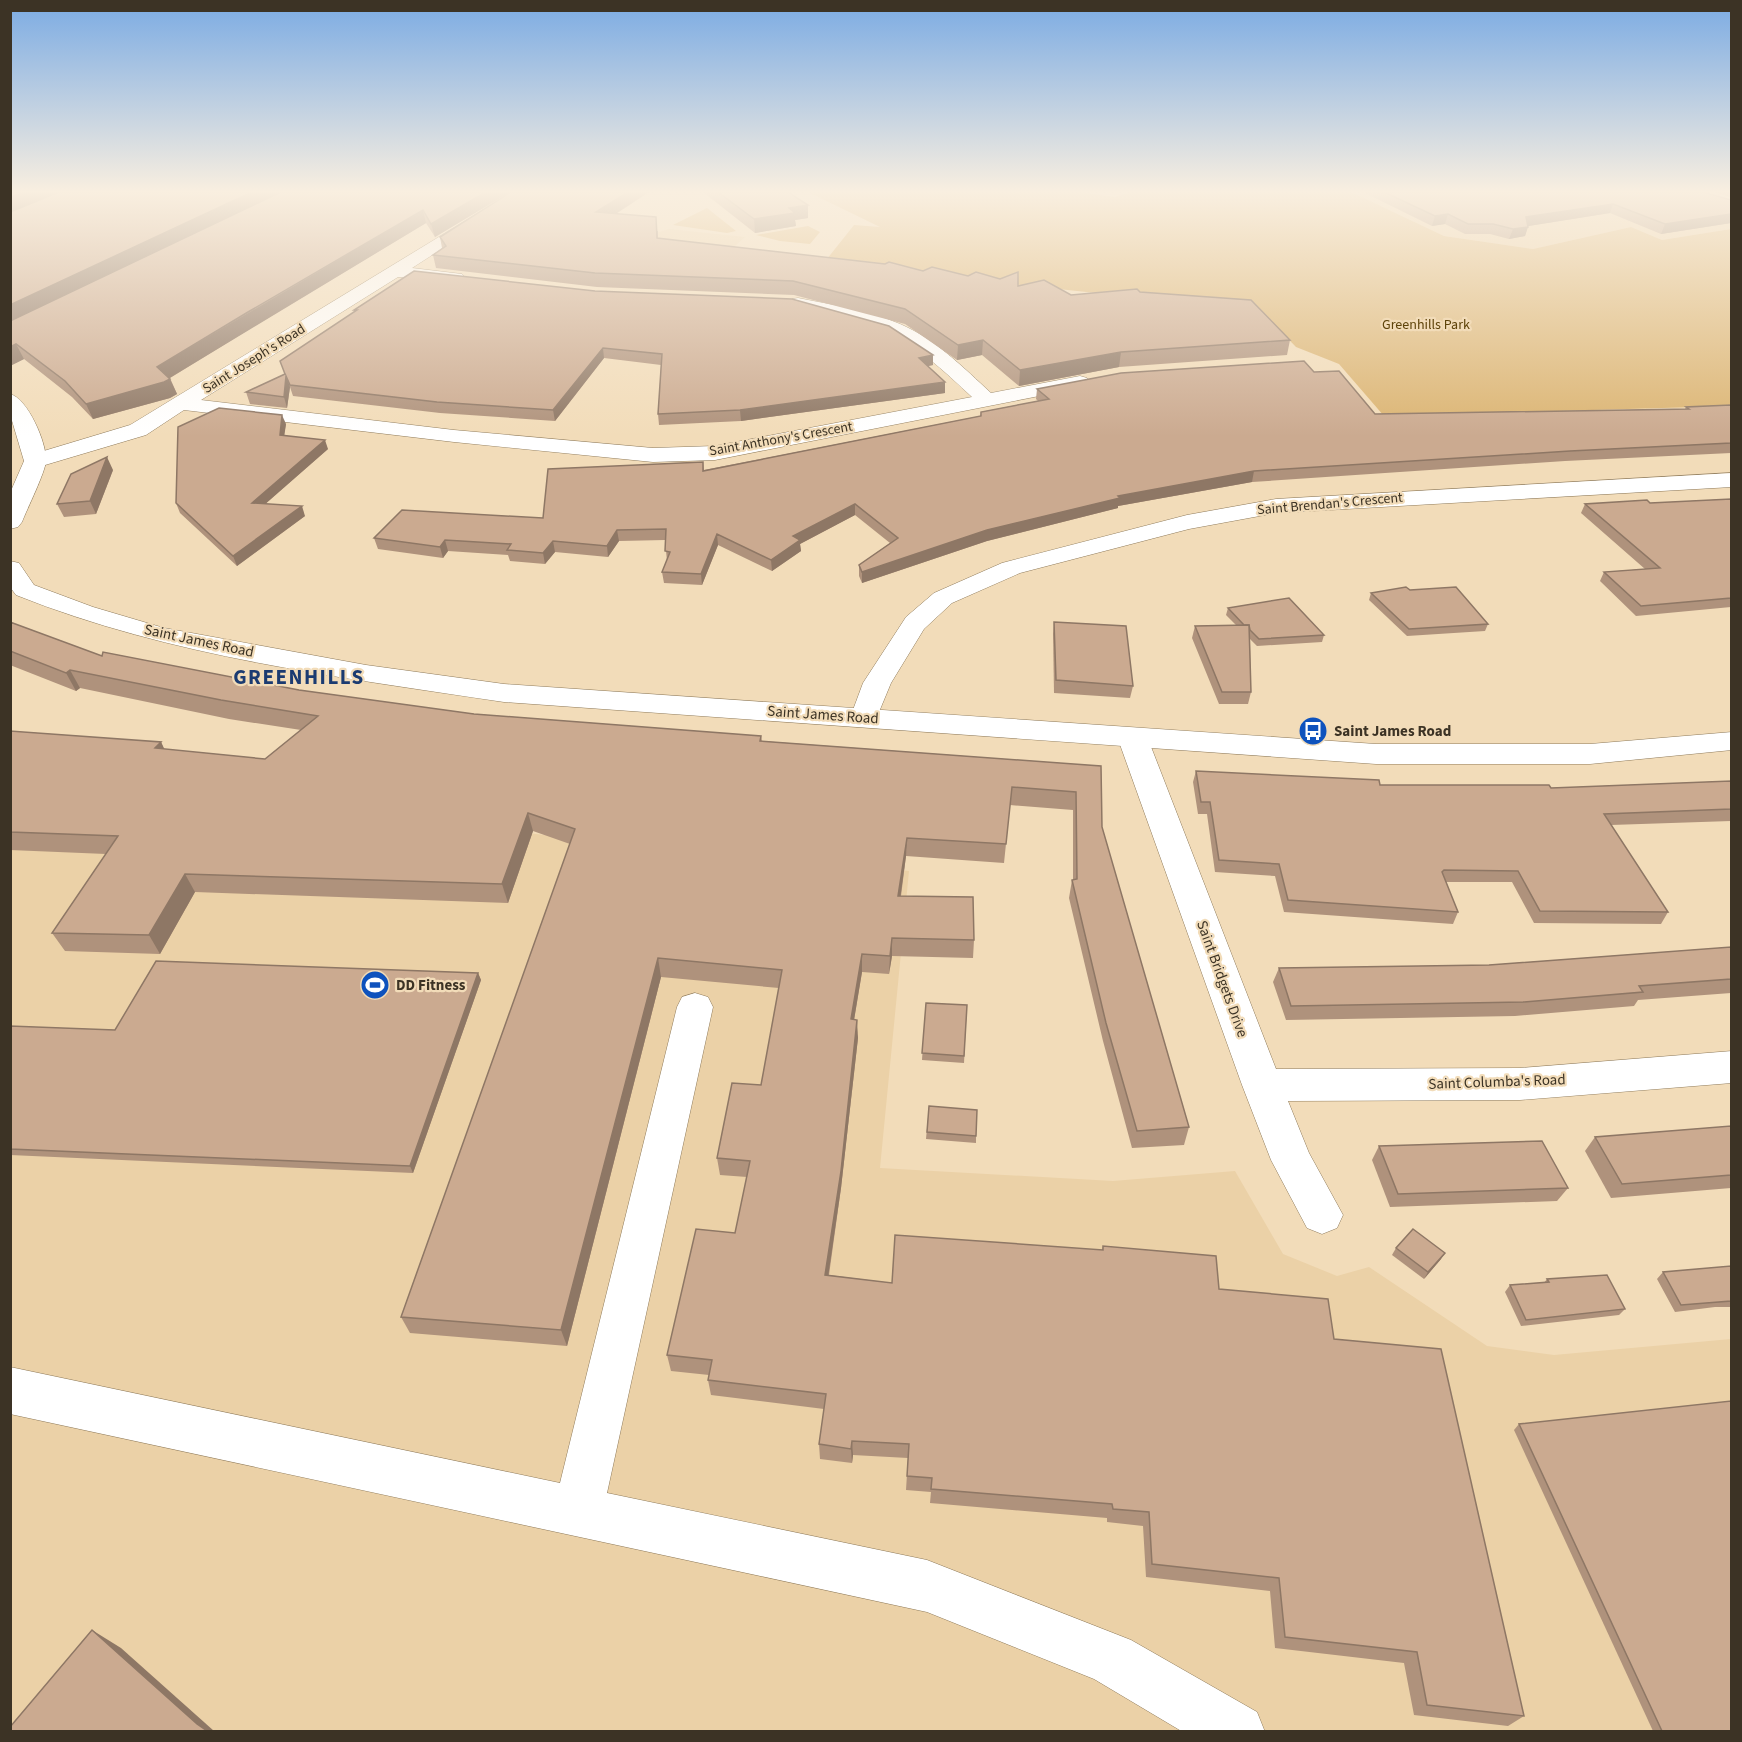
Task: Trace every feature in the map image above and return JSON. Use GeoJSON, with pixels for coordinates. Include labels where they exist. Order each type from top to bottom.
{"type":"FeatureCollection","features":[{"type":"Feature","properties":{"kind":"street","name":"Saint Joseph's Road"},"geometry":{"type":"LineString","coordinates":[[35,461],[128,434],[182,404],[389,273]]}},
{"type":"Feature","properties":{"kind":"street"},"geometry":{"type":"LineString","coordinates":[[414,273],[477,280]]}},
{"type":"Feature","properties":{"kind":"street"},"geometry":{"type":"LineString","coordinates":[[782,302],[834,311],[897,330],[936,355],[987,400]]}},
{"type":"Feature","properties":{"kind":"street","name":"Saint Anthony's Crescent"},"geometry":{"type":"LineString","coordinates":[[182,404],[454,436],[653,455],[715,453],[1097,379]]}},
{"type":"Feature","properties":{"kind":"street"},"geometry":{"type":"LineString","coordinates":[[10,400],[23,416],[35,461],[10,522]]}},
{"type":"Feature","properties":{"kind":"street","name":"Saint Brendan's Crescent"},"geometry":{"type":"LineString","coordinates":[[864,718],[877,683],[893,654],[915,623],[943,598],[1011,568],[1188,522],[1276,506],[1731,480]]}},
{"type":"Feature","properties":{"kind":"street","name":"Saint James Road"},"geometry":{"type":"LineString","coordinates":[[10,568],[25,590],[84,613],[161,635],[355,671],[504,693],[1133,739],[1376,754],[1590,754],[1731,741]]}},
{"type":"Feature","properties":{"kind":"street","name":"Saint Bridgets Drive"},"geometry":{"type":"LineString","coordinates":[[1133,739],[1261,1085],[1291,1160],[1322,1215]]}},
{"type":"Feature","properties":{"kind":"street"},"geometry":{"type":"LineString","coordinates":[[578,1512],[695,1007]]}},
{"type":"Feature","properties":{"kind":"street","name":"Saint Columba's Road"},"geometry":{"type":"LineString","coordinates":[[1261,1085],[1520,1084],[1731,1067]]}},
{"type":"Feature","properties":{"kind":"street"},"geometry":{"type":"LineString","coordinates":[[10,1390],[927,1586],[1112,1659],[1237,1731]]}},
{"type":"Feature","properties":{"kind":"shaded area"},"geometry":{"type":"Polygon","coordinates":[[[10,782],[909,871],[880,1168],[1113,1181],[1235,1171],[1283,1254],[1337,1276],[1369,1267],[1487,1346],[1554,1355],[1731,1339],[1731,1731],[11,1731],[10,782]]]}},
{"type":"Feature","properties":{"kind":"green space","name":"Greenhills Park"},"geometry":{"type":"Polygon","coordinates":[[[910,273],[1731,273],[1731,406],[1384,416],[1339,364],[1296,347],[1264,314],[1256,310],[910,273]]]}},
{"type":"Feature","properties":{"kind":"building"},"geometry":{"type":"Polygon","coordinates":[[[10,273],[78,273],[10,305],[10,273]]]}},
{"type":"Feature","properties":{"kind":"building"},"geometry":{"type":"Polygon","coordinates":[[[110,273],[314,273],[157,367],[170,379],[86,404],[65,381],[16,344],[10,347],[10,321],[110,273]]]}},
{"type":"Feature","properties":{"kind":"building"},"geometry":{"type":"Polygon","coordinates":[[[410,273],[435,273],[595,291],[792,299],[889,326],[933,355],[919,358],[945,382],[740,410],[658,414],[662,354],[603,348],[553,410],[437,402],[290,385],[286,376],[284,397],[246,392],[285,374],[280,361],[357,310],[354,310],[410,273]]]}},
{"type":"Feature","properties":{"kind":"building"},"geometry":{"type":"Polygon","coordinates":[[[602,273],[957,273],[968,276],[980,273],[1000,279],[1018,273],[1018,286],[1044,280],[1071,295],[1137,289],[1140,292],[1251,300],[1290,340],[1121,352],[1020,370],[983,340],[958,345],[905,309],[793,281],[602,273]]]}},
{"type":"Feature","properties":{"kind":"building"},"geometry":{"type":"Polygon","coordinates":[[[1304,361],[1314,372],[1339,371],[1375,414],[1689,409],[1686,407],[1731,405],[1731,443],[1254,471],[1118,496],[1120,498],[987,530],[862,572],[859,565],[898,538],[855,504],[793,536],[800,540],[771,560],[717,534],[701,574],[662,572],[670,552],[665,551],[666,529],[617,530],[607,546],[553,541],[543,553],[507,550],[511,544],[445,540],[440,547],[374,538],[402,510],[543,518],[548,469],[703,462],[703,471],[981,416],[981,412],[1049,399],[1037,389],[1121,373],[1304,361]]]}},
{"type":"Feature","properties":{"kind":"building"},"geometry":{"type":"Polygon","coordinates":[[[219,408],[282,415],[280,435],[325,440],[252,503],[302,506],[233,556],[176,503],[178,427],[219,408]]]}},
{"type":"Feature","properties":{"kind":"building"},"geometry":{"type":"Polygon","coordinates":[[[107,457],[90,501],[57,504],[71,474],[107,457]]]}},
{"type":"Feature","properties":{"kind":"building"},"geometry":{"type":"Polygon","coordinates":[[[1731,499],[1731,598],[1641,606],[1604,572],[1660,568],[1585,504],[1647,500],[1650,503],[1731,499]]]}},
{"type":"Feature","properties":{"kind":"building"},"geometry":{"type":"Polygon","coordinates":[[[1406,587],[1410,590],[1456,587],[1488,624],[1409,629],[1371,593],[1406,587]]]}},
{"type":"Feature","properties":{"kind":"building"},"geometry":{"type":"Polygon","coordinates":[[[1289,598],[1324,635],[1259,639],[1250,630],[1249,625],[1244,625],[1228,608],[1289,598]]]}},
{"type":"Feature","properties":{"kind":"building"},"geometry":{"type":"Polygon","coordinates":[[[10,622],[102,656],[103,652],[299,690],[474,714],[761,736],[760,741],[1101,766],[1102,827],[1189,1127],[1137,1131],[1106,1023],[1072,880],[1077,879],[1076,792],[1012,787],[1006,844],[907,838],[898,896],[973,897],[974,940],[892,938],[890,956],[862,954],[851,1019],[857,1020],[841,1171],[825,1275],[892,1283],[895,1235],[1103,1250],[1103,1246],[1216,1256],[1219,1289],[1328,1299],[1334,1339],[1441,1349],[1524,1716],[1427,1705],[1417,1652],[1285,1637],[1279,1578],[1152,1564],[1149,1512],[1113,1509],[1112,1504],[931,1489],[932,1478],[907,1476],[909,1444],[852,1441],[851,1449],[819,1444],[826,1394],[708,1380],[712,1360],[667,1355],[696,1229],[735,1233],[750,1161],[717,1158],[732,1083],[761,1085],[782,970],[658,958],[561,1330],[401,1317],[575,829],[528,813],[502,884],[185,874],[149,935],[52,933],[118,836],[10,832],[10,731],[161,742],[155,748],[265,759],[318,716],[221,700],[70,670],[66,673],[10,651],[10,622]]]}},
{"type":"Feature","properties":{"kind":"building"},"geometry":{"type":"Polygon","coordinates":[[[1054,622],[1126,626],[1133,686],[1056,680],[1054,622]]]}},
{"type":"Feature","properties":{"kind":"building"},"geometry":{"type":"Polygon","coordinates":[[[1249,625],[1251,692],[1222,692],[1195,626],[1249,625]]]}},
{"type":"Feature","properties":{"kind":"building"},"geometry":{"type":"Polygon","coordinates":[[[1196,771],[1379,780],[1380,785],[1549,785],[1551,788],[1731,781],[1731,809],[1604,814],[1668,912],[1540,911],[1518,871],[1444,870],[1442,872],[1458,912],[1288,900],[1279,864],[1219,860],[1210,802],[1201,802],[1196,771]]]}},
{"type":"Feature","properties":{"kind":"building"},"geometry":{"type":"Polygon","coordinates":[[[1731,947],[1731,979],[1639,986],[1643,992],[1523,1002],[1291,1006],[1279,968],[1489,965],[1731,947]]]}},
{"type":"Feature","properties":{"kind":"building"},"geometry":{"type":"Polygon","coordinates":[[[156,961],[478,973],[410,1166],[10,1149],[10,1026],[115,1030],[156,961]]]}},
{"type":"Feature","properties":{"kind":"building"},"geometry":{"type":"Polygon","coordinates":[[[926,1003],[967,1005],[964,1056],[922,1053],[926,1003]]]}},
{"type":"Feature","properties":{"kind":"building"},"geometry":{"type":"Polygon","coordinates":[[[929,1106],[977,1110],[976,1136],[927,1132],[929,1106]]]}},
{"type":"Feature","properties":{"kind":"building"},"geometry":{"type":"Polygon","coordinates":[[[1731,1126],[1731,1175],[1622,1184],[1595,1137],[1731,1126]]]}},
{"type":"Feature","properties":{"kind":"building"},"geometry":{"type":"Polygon","coordinates":[[[1542,1141],[1568,1188],[1398,1194],[1379,1146],[1542,1141]]]}},
{"type":"Feature","properties":{"kind":"building"},"geometry":{"type":"Polygon","coordinates":[[[1413,1229],[1445,1253],[1428,1272],[1396,1248],[1413,1229]]]}},
{"type":"Feature","properties":{"kind":"building"},"geometry":{"type":"Polygon","coordinates":[[[1731,1266],[1731,1301],[1681,1305],[1663,1272],[1731,1266]]]}},
{"type":"Feature","properties":{"kind":"building"},"geometry":{"type":"Polygon","coordinates":[[[1607,1275],[1625,1309],[1526,1320],[1510,1285],[1549,1282],[1547,1279],[1607,1275]]]}},
{"type":"Feature","properties":{"kind":"building"},"geometry":{"type":"Polygon","coordinates":[[[1731,1401],[1731,1731],[1662,1731],[1519,1424],[1731,1401]]]}},
{"type":"Feature","properties":{"kind":"building"},"geometry":{"type":"Polygon","coordinates":[[[92,1630],[207,1731],[10,1731],[10,1727],[92,1630]]]}},
{"type":"Feature","properties":{"kind":"place","name":"Saint James Road"},"geometry":{"type":"Point","coordinates":[1313,731]}},
{"type":"Feature","properties":{"kind":"place","name":"DD Fitness"},"geometry":{"type":"Point","coordinates":[375,985]}},
{"type":"Feature","properties":{"kind":"district","name":"GREENHILLS"},"geometry":{"type":"Point","coordinates":[299,677]}}]}
